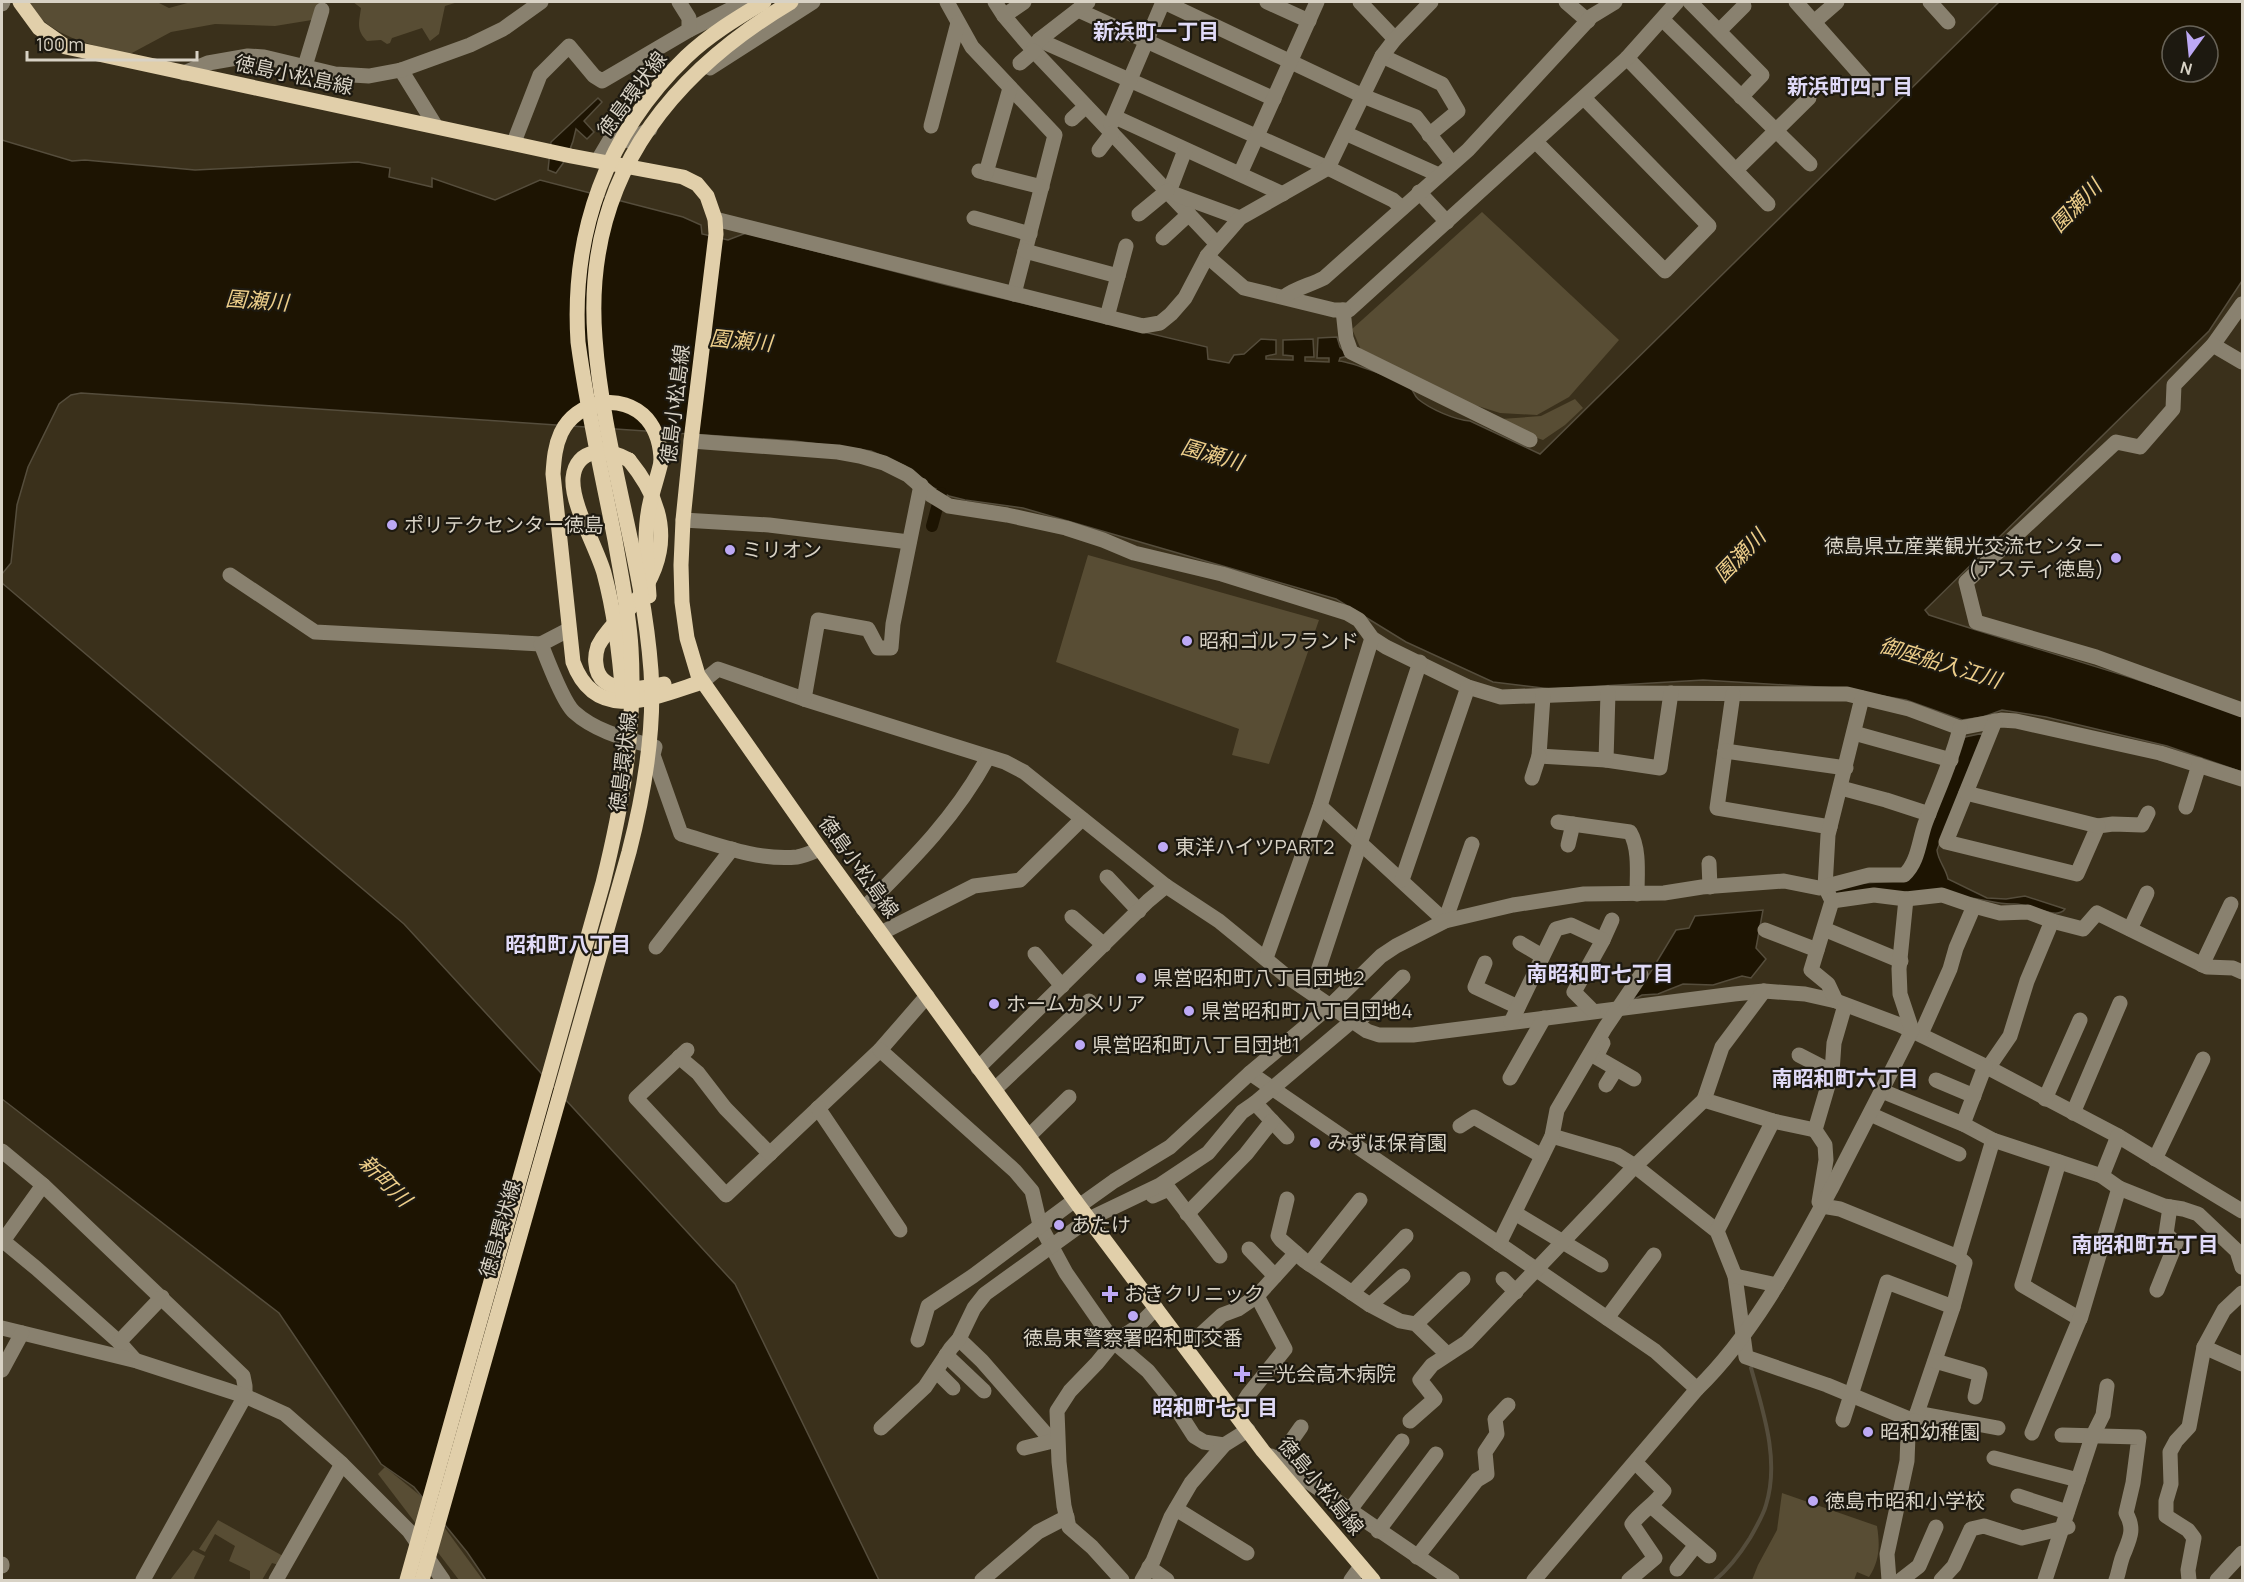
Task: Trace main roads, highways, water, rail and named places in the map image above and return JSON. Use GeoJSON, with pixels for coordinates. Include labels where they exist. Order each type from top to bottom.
{"type":"FeatureCollection","features":[{"type":"Feature","properties":{"kind":"main road","name":"徳島小松島線"},"geometry":{"type":"LineString","coordinates":[[20,2],[39,28],[66,46],[571,156],[664,172],[697,184],[707,196],[715,226],[683,520],[682,602],[687,638],[700,679],[863,909],[1077,1203],[1263,1451],[1374,1581]]}},
{"type":"Feature","properties":{"kind":"main road","name":"徳島環状線"},"geometry":{"type":"LineString","coordinates":[[407,1581],[600,894],[621,801],[630,735],[631,648],[625,596],[578,342],[577,303],[583,244],[589,216],[614,151],[644,106],[687,56],[718,31],[764,2]]}},
{"type":"Feature","properties":{"kind":"main road","name":"徳島環状線"},"geometry":{"type":"LineString","coordinates":[[420,1579],[635,831],[643,792],[648,748],[651,673],[639,586],[598,371],[594,315],[600,248],[612,202],[625,168],[639,141],[657,115],[689,78],[719,51],[765,17],[790,6]]}},
{"type":"Feature","properties":{"kind":"main road"},"geometry":{"type":"LineString","coordinates":[[651,673],[651,622],[646,549],[650,504],[661,462],[658,441],[646,419],[638,412],[614,403],[600,402],[575,414],[561,431],[554,453],[553,474],[568,630],[576,672],[593,694],[616,702],[640,700],[700,679]]}},
{"type":"Feature","properties":{"kind":"main road"},"geometry":{"type":"LineString","coordinates":[[621,801],[625,720],[619,650],[604,574],[577,503],[573,479],[577,464],[585,455],[616,453],[629,460],[648,486],[659,510],[661,531],[659,553],[651,575],[637,600],[608,632],[598,648],[596,668],[599,676],[612,686],[626,688],[700,679]]}},
{"type":"Feature","properties":{"kind":"water"},"geometry":{"type":"Polygon","coordinates":[[[1999,2],[2242,2],[2242,281],[2209,331],[1925,610],[1929,615],[2125,676],[2242,716],[2242,772],[2167,746],[2046,717],[2002,710],[1983,717],[1962,720],[1906,700],[1836,688],[1703,680],[1551,689],[1493,682],[1406,642],[1336,599],[1023,508],[949,496],[932,487],[905,466],[871,451],[795,441],[81,393],[71,395],[59,404],[28,467],[17,505],[11,563],[2,574],[2,140],[72,161],[85,160],[195,170],[358,162],[390,168],[389,177],[432,187],[432,178],[495,200],[540,180],[683,217],[701,225],[702,234],[728,240],[746,233],[947,285],[1207,347],[1208,359],[1229,363],[1234,355],[1244,354],[1261,339],[1276,340],[1276,354],[1266,356],[1266,359],[1293,360],[1293,356],[1283,355],[1283,340],[1313,339],[1314,357],[1305,357],[1305,361],[1329,362],[1329,358],[1317,358],[1318,338],[1337,337],[1340,347],[1348,356],[1340,358],[1339,361],[1364,368],[1405,385],[1423,403],[1457,419],[1470,421],[1540,454],[1999,2]]]}},
{"type":"Feature","properties":{"kind":"water"},"geometry":{"type":"Polygon","coordinates":[[[598,98],[602,102],[584,121],[594,132],[587,139],[576,129],[569,152],[560,168],[556,173],[548,170],[551,142],[598,98]]]}},
{"type":"Feature","properties":{"kind":"water","name":"新町川"},"geometry":{"type":"Polygon","coordinates":[[[2,583],[404,924],[735,1284],[879,1580],[486,1580],[467,1552],[414,1487],[381,1464],[279,1313],[2,1099],[2,583]]]}},
{"type":"Feature","properties":{"kind":"water"},"geometry":{"type":"Polygon","coordinates":[[[1984,733],[1937,850],[1948,879],[1987,898],[2006,899],[2025,896],[2065,909],[2056,913],[2020,904],[2002,904],[1969,898],[1836,896],[1834,889],[1846,884],[1897,881],[1965,737],[1984,733]]]}},
{"type":"Feature","properties":{"kind":"water"},"geometry":{"type":"Polygon","coordinates":[[[1763,910],[1756,948],[1766,959],[1751,978],[1742,976],[1713,985],[1683,984],[1658,994],[1642,995],[1629,1002],[1629,997],[1650,973],[1676,930],[1689,928],[1695,916],[1763,910]]]}},
{"type":"Feature","properties":{"kind":"waterway"},"geometry":{"type":"LineString","coordinates":[[932,526],[941,493]]}},
{"type":"Feature","properties":{"kind":"waterway"},"geometry":{"type":"LineString","coordinates":[[1715,1580],[1725,1571],[1750,1538],[1763,1513],[1770,1488],[1771,1453],[1751,1368]]}},
{"type":"Feature","properties":{"kind":"place","name":"ポリテクセンター徳島"},"geometry":{"type":"Point","coordinates":[392,525]}},
{"type":"Feature","properties":{"kind":"place","name":"ミリオン"},"geometry":{"type":"Point","coordinates":[730,550]}},
{"type":"Feature","properties":{"kind":"place","name":"徳島県立産業観光交流センター (アスティ徳島)"},"geometry":{"type":"Point","coordinates":[2116,558]}},
{"type":"Feature","properties":{"kind":"place","name":"昭和ゴルフランド"},"geometry":{"type":"Point","coordinates":[1187,641]}},
{"type":"Feature","properties":{"kind":"place","name":"東洋ハイツPART2"},"geometry":{"type":"Point","coordinates":[1163,847]}},
{"type":"Feature","properties":{"kind":"place","name":"県営昭和町八丁目団地2"},"geometry":{"type":"Point","coordinates":[1141,978]}},
{"type":"Feature","properties":{"kind":"place","name":"ホームカメリア"},"geometry":{"type":"Point","coordinates":[994,1004]}},
{"type":"Feature","properties":{"kind":"place","name":"県営昭和町八丁目団地4"},"geometry":{"type":"Point","coordinates":[1189,1011]}},
{"type":"Feature","properties":{"kind":"place","name":"県営昭和町八丁目団地1"},"geometry":{"type":"Point","coordinates":[1080,1045]}},
{"type":"Feature","properties":{"kind":"place","name":"みずほ保育園"},"geometry":{"type":"Point","coordinates":[1315,1143]}},
{"type":"Feature","properties":{"kind":"place","name":"あたけ"},"geometry":{"type":"Point","coordinates":[1059,1225]}},
{"type":"Feature","properties":{"kind":"place","name":"おきクリニック"},"geometry":{"type":"Point","coordinates":[1110,1294]}},
{"type":"Feature","properties":{"kind":"place","name":"徳島東警察署昭和町交番"},"geometry":{"type":"Point","coordinates":[1133,1316]}},
{"type":"Feature","properties":{"kind":"place","name":"三光会高木病院"},"geometry":{"type":"Point","coordinates":[1242,1374]}},
{"type":"Feature","properties":{"kind":"place","name":"昭和幼稚園"},"geometry":{"type":"Point","coordinates":[1868,1432]}},
{"type":"Feature","properties":{"kind":"place","name":"徳島市昭和小学校"},"geometry":{"type":"Point","coordinates":[1813,1501]}},
{"type":"Feature","properties":{"kind":"district","name":"新浜町一丁目"},"geometry":{"type":"Point","coordinates":[1156,32]}},
{"type":"Feature","properties":{"kind":"district","name":"新浜町四丁目"},"geometry":{"type":"Point","coordinates":[1850,87]}},
{"type":"Feature","properties":{"kind":"district","name":"昭和町八丁目"},"geometry":{"type":"Point","coordinates":[568,945]}},
{"type":"Feature","properties":{"kind":"district","name":"南昭和町七丁目"},"geometry":{"type":"Point","coordinates":[1600,974]}},
{"type":"Feature","properties":{"kind":"district","name":"南昭和町六丁目"},"geometry":{"type":"Point","coordinates":[1845,1079]}},
{"type":"Feature","properties":{"kind":"district","name":"南昭和町五丁目"},"geometry":{"type":"Point","coordinates":[2145,1245]}},
{"type":"Feature","properties":{"kind":"district","name":"昭和町七丁目"},"geometry":{"type":"Point","coordinates":[1215,1408]}},
{"type":"Feature","properties":{"kind":"water label","name":"園瀬川"},"geometry":{"type":"Point","coordinates":[2076,206]}},
{"type":"Feature","properties":{"kind":"water label","name":"園瀬川"},"geometry":{"type":"Point","coordinates":[257,301]}},
{"type":"Feature","properties":{"kind":"water label","name":"園瀬川"},"geometry":{"type":"Point","coordinates":[741,341]}},
{"type":"Feature","properties":{"kind":"water label","name":"園瀬川"},"geometry":{"type":"Point","coordinates":[1212,455]}},
{"type":"Feature","properties":{"kind":"water label","name":"園瀬川"},"geometry":{"type":"Point","coordinates":[1740,556]}},
{"type":"Feature","properties":{"kind":"water label","name":"御座船入江川"},"geometry":{"type":"Point","coordinates":[1940,663]}}]}
